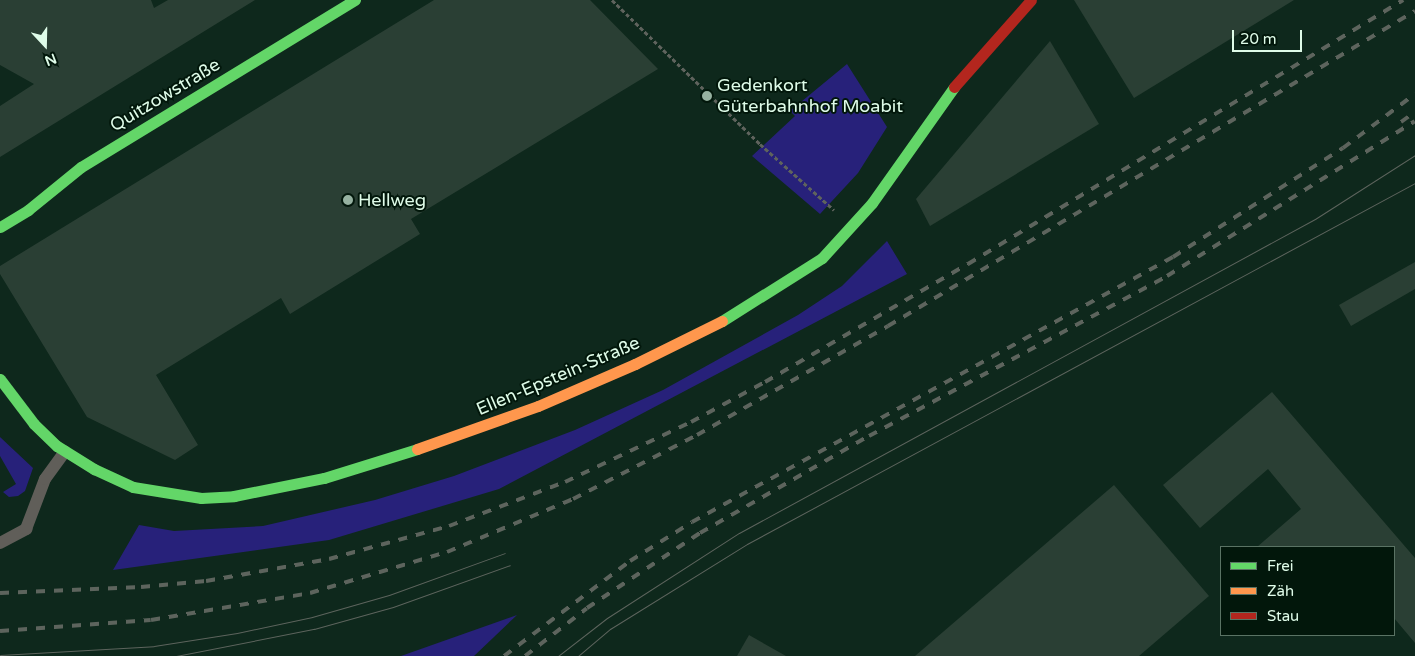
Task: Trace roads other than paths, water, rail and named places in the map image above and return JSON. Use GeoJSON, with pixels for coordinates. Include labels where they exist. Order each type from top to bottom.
{"type":"FeatureCollection","features":[{"type":"Feature","properties":{"kind":"main road","name":"Quitzowstraße"},"geometry":{"type":"LineString","coordinates":[[0,227],[28,210],[81,167],[355,0]]}},
{"type":"Feature","properties":{"kind":"main road","name":"Ellen-Epstein-Straße"},"geometry":{"type":"LineString","coordinates":[[0,380],[34,424],[65,451],[94,469],[133,487],[184,496],[234,496],[324,478],[437,443],[538,406],[635,364],[726,319],[822,258],[872,203],[968,70],[1032,0]]}},
{"type":"Feature","properties":{"kind":"lane"},"geometry":{"type":"LineString","coordinates":[[0,543],[26,529],[45,480],[65,451]]}},
{"type":"Feature","properties":{"kind":"tram line"},"geometry":{"type":"LineString","coordinates":[[558,656],[607,618],[739,533],[1315,219],[1415,155]]}},
{"type":"Feature","properties":{"kind":"tram line"},"geometry":{"type":"LineString","coordinates":[[578,656],[610,629],[747,544],[1415,183]]}},
{"type":"Feature","properties":{"kind":"tram line"},"geometry":{"type":"LineString","coordinates":[[0,655],[154,646],[237,633],[312,617],[389,595],[505,553]]}},
{"type":"Feature","properties":{"kind":"tram line"},"geometry":{"type":"LineString","coordinates":[[176,656],[314,629],[393,607],[510,565]]}},
{"type":"Feature","properties":{"kind":"railway"},"geometry":{"type":"LineString","coordinates":[[0,593],[141,587],[206,581],[329,559],[449,526],[565,482],[691,422],[765,382],[968,264],[1403,0]]}},
{"type":"Feature","properties":{"kind":"railway"},"geometry":{"type":"LineString","coordinates":[[0,631],[151,620],[310,593],[447,552],[573,499],[697,435],[888,326],[1415,11]]}},
{"type":"Feature","properties":{"kind":"railway"},"geometry":{"type":"LineString","coordinates":[[504,656],[630,561],[692,522],[1173,257],[1343,148],[1415,94]]}},
{"type":"Feature","properties":{"kind":"railway"},"geometry":{"type":"LineString","coordinates":[[1401,122],[1415,112]]}},
{"type":"Feature","properties":{"kind":"railway"},"geometry":{"type":"LineString","coordinates":[[525,656],[587,608],[700,533],[869,436],[1167,276],[1415,121]]}},
{"type":"Feature","properties":{"kind":"place","name":"Gedenkort Güterbahnhof Moabit"},"geometry":{"type":"Point","coordinates":[707,96]}},
{"type":"Feature","properties":{"kind":"place","name":"Hellweg"},"geometry":{"type":"Point","coordinates":[348,200]}}]}
